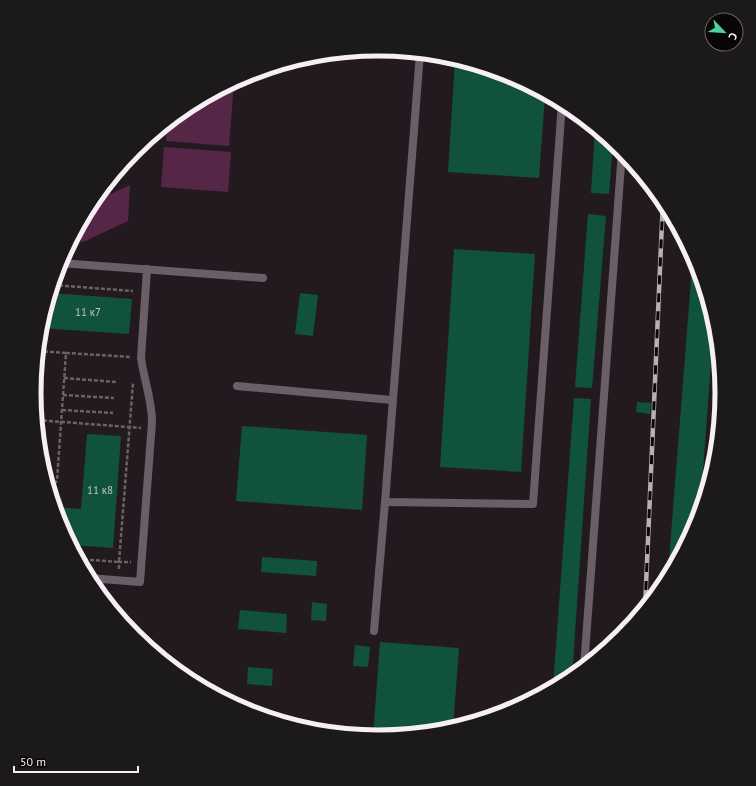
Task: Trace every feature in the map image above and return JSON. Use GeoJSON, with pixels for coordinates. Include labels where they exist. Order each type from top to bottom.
{"type":"FeatureCollection","features":[{"type":"Feature","properties":{"kind":"lane"},"geometry":{"type":"LineString","coordinates":[[374,632],[420,59]]}},
{"type":"Feature","properties":{"kind":"lane"},"geometry":{"type":"LineString","coordinates":[[384,502],[533,504],[561,111]]}},
{"type":"Feature","properties":{"kind":"lane"},"geometry":{"type":"LineString","coordinates":[[585,659],[621,161]]}},
{"type":"Feature","properties":{"kind":"lane"},"geometry":{"type":"LineString","coordinates":[[67,263],[263,278]]}},
{"type":"Feature","properties":{"kind":"lane"},"geometry":{"type":"LineString","coordinates":[[97,579],[140,582],[152,429],[152,411],[141,358],[147,269]]}},
{"type":"Feature","properties":{"kind":"lane"},"geometry":{"type":"LineString","coordinates":[[237,386],[392,400]]}},
{"type":"Feature","properties":{"kind":"path"},"geometry":{"type":"LineString","coordinates":[[59,285],[146,292]]}},
{"type":"Feature","properties":{"kind":"path"},"geometry":{"type":"LineString","coordinates":[[44,351],[127,357]]}},
{"type":"Feature","properties":{"kind":"path"},"geometry":{"type":"LineString","coordinates":[[54,485],[57,480],[66,353]]}},
{"type":"Feature","properties":{"kind":"path"},"geometry":{"type":"LineString","coordinates":[[64,378],[116,382]]}},
{"type":"Feature","properties":{"kind":"path"},"geometry":{"type":"LineString","coordinates":[[118,580],[133,381]]}},
{"type":"Feature","properties":{"kind":"path"},"geometry":{"type":"LineString","coordinates":[[63,395],[114,398]]}},
{"type":"Feature","properties":{"kind":"path"},"geometry":{"type":"LineString","coordinates":[[62,410],[113,413]]}},
{"type":"Feature","properties":{"kind":"path"},"geometry":{"type":"LineString","coordinates":[[42,420],[152,429]]}},
{"type":"Feature","properties":{"kind":"path"},"geometry":{"type":"LineString","coordinates":[[85,560],[141,563]]}},
{"type":"Feature","properties":{"kind":"shaded area"},"geometry":{"type":"Polygon","coordinates":[[[233,89],[229,146],[166,141],[167,131],[173,126],[210,101],[233,89]]]}},
{"type":"Feature","properties":{"kind":"shaded area"},"geometry":{"type":"Polygon","coordinates":[[[164,147],[231,152],[228,192],[161,187],[164,147]]]}},
{"type":"Feature","properties":{"kind":"shaded area"},"geometry":{"type":"Polygon","coordinates":[[[130,185],[128,221],[81,243],[82,231],[86,224],[105,197],[130,185]]]}},
{"type":"Feature","properties":{"kind":"building"},"geometry":{"type":"Polygon","coordinates":[[[455,65],[507,82],[545,100],[539,178],[448,172],[455,65]]]}},
{"type":"Feature","properties":{"kind":"building"},"geometry":{"type":"Polygon","coordinates":[[[595,136],[612,152],[609,194],[591,193],[595,136]]]}},
{"type":"Feature","properties":{"kind":"building"},"geometry":{"type":"Polygon","coordinates":[[[588,214],[606,216],[592,388],[575,387],[588,214]]]}},
{"type":"Feature","properties":{"kind":"building"},"geometry":{"type":"Polygon","coordinates":[[[454,249],[535,254],[521,472],[440,467],[454,249]]]}},
{"type":"Feature","properties":{"kind":"building"},"geometry":{"type":"Polygon","coordinates":[[[692,271],[704,306],[712,349],[702,487],[689,522],[669,564],[692,271]]]}},
{"type":"Feature","properties":{"kind":"building"},"geometry":{"type":"Polygon","coordinates":[[[56,293],[132,299],[129,334],[47,328],[56,293]]]}},
{"type":"Feature","properties":{"kind":"building"},"geometry":{"type":"Polygon","coordinates":[[[300,293],[318,295],[313,336],[295,334],[300,293]]]}},
{"type":"Feature","properties":{"kind":"building"},"geometry":{"type":"Polygon","coordinates":[[[574,398],[591,399],[573,667],[553,680],[574,398]]]}},
{"type":"Feature","properties":{"kind":"building"},"geometry":{"type":"Polygon","coordinates":[[[637,402],[651,403],[650,414],[636,412],[637,402]]]}},
{"type":"Feature","properties":{"kind":"building"},"geometry":{"type":"Polygon","coordinates":[[[242,426],[367,435],[362,510],[236,501],[242,426]]]}},
{"type":"Feature","properties":{"kind":"building"},"geometry":{"type":"Polygon","coordinates":[[[87,434],[121,436],[113,548],[78,545],[61,507],[81,509],[87,434]]]}},
{"type":"Feature","properties":{"kind":"building"},"geometry":{"type":"Polygon","coordinates":[[[262,557],[317,561],[316,576],[261,572],[262,557]]]}},
{"type":"Feature","properties":{"kind":"building"},"geometry":{"type":"Polygon","coordinates":[[[312,602],[327,604],[326,621],[311,620],[312,602]]]}},
{"type":"Feature","properties":{"kind":"building"},"geometry":{"type":"Polygon","coordinates":[[[240,610],[287,614],[286,633],[238,629],[240,610]]]}},
{"type":"Feature","properties":{"kind":"building"},"geometry":{"type":"Polygon","coordinates":[[[380,642],[459,648],[453,722],[422,727],[373,730],[380,642]]]}},
{"type":"Feature","properties":{"kind":"building"},"geometry":{"type":"Polygon","coordinates":[[[355,645],[370,647],[368,667],[353,666],[355,645]]]}},
{"type":"Feature","properties":{"kind":"building"},"geometry":{"type":"Polygon","coordinates":[[[248,667],[273,669],[272,686],[247,684],[248,667]]]}},
{"type":"Feature","properties":{"kind":"building"},"geometry":{"type":"Polygon","coordinates":[[[349,727],[364,728],[364,729],[349,728],[349,727]]]}},
{"type":"Feature","properties":{"kind":"railway"},"geometry":{"type":"LineString","coordinates":[[645,597],[662,213]]}}]}
